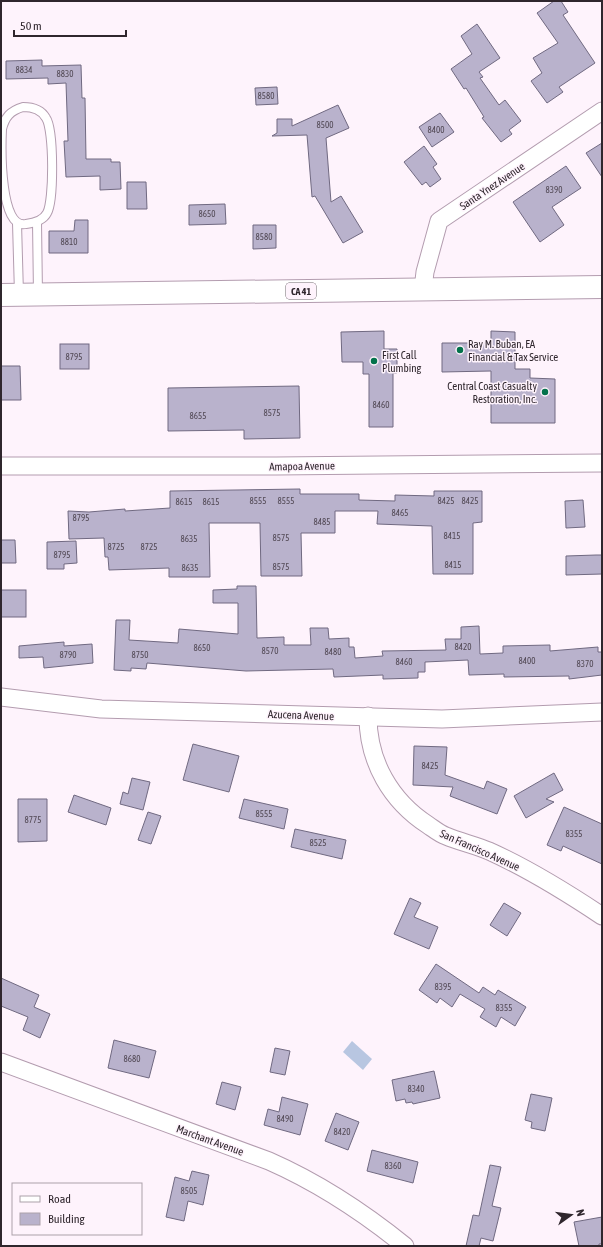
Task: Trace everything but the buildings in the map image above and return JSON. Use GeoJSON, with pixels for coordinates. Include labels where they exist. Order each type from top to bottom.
{"type":"FeatureCollection","features":[{"type":"Feature","properties":{"kind":"main road","name":"CA 41"},"geometry":{"type":"LineString","coordinates":[[19,295],[602,287]]}},
{"type":"Feature","properties":{"kind":"street","name":"Santa Ynez Avenue"},"geometry":{"type":"LineString","coordinates":[[423,289],[425,272],[439,222],[602,111]]}},
{"type":"Feature","properties":{"kind":"street","name":"Amapoa Avenue"},"geometry":{"type":"LineString","coordinates":[[1,466],[276,466],[602,463]]}},
{"type":"Feature","properties":{"kind":"street","name":"Azucena Avenue"},"geometry":{"type":"LineString","coordinates":[[1,697],[101,709],[442,719],[602,712]]}},
{"type":"Feature","properties":{"kind":"street","name":"San Francisco Avenue"},"geometry":{"type":"LineString","coordinates":[[368,716],[370,745],[381,775],[392,793],[406,809],[445,836],[495,855],[570,895],[602,916]]}},
{"type":"Feature","properties":{"kind":"street","name":"Marchant Avenue"},"geometry":{"type":"LineString","coordinates":[[1,1062],[269,1161],[297,1173],[362,1213],[405,1246]]}},
{"type":"Feature","properties":{"kind":"lane"},"geometry":{"type":"LineString","coordinates":[[23,107],[32,107],[40,111],[46,118],[50,128],[52,198],[46,214],[37,222],[23,225],[13,222],[6,214],[1,201],[2,129],[4,120],[9,114],[23,107]]}},
{"type":"Feature","properties":{"kind":"lane"},"geometry":{"type":"LineString","coordinates":[[19,295],[37,222]]}},
{"type":"Feature","properties":{"kind":"lane"},"geometry":{"type":"LineString","coordinates":[[16,223],[19,295]]}},
{"type":"Feature","properties":{"kind":"water"},"geometry":{"type":"Polygon","coordinates":[[[352,1041],[372,1059],[363,1070],[343,1052],[352,1041]]]}},
{"type":"Feature","properties":{"kind":"place","name":"Ray M. Buban, EA Financial & Tax Service"},"geometry":{"type":"Point","coordinates":[460,350]}},
{"type":"Feature","properties":{"kind":"place","name":"First Call Plumbing"},"geometry":{"type":"Point","coordinates":[374,361]}},
{"type":"Feature","properties":{"kind":"place","name":"Central Coast Casualty Restoration, Inc."},"geometry":{"type":"Point","coordinates":[545,392]}}]}
